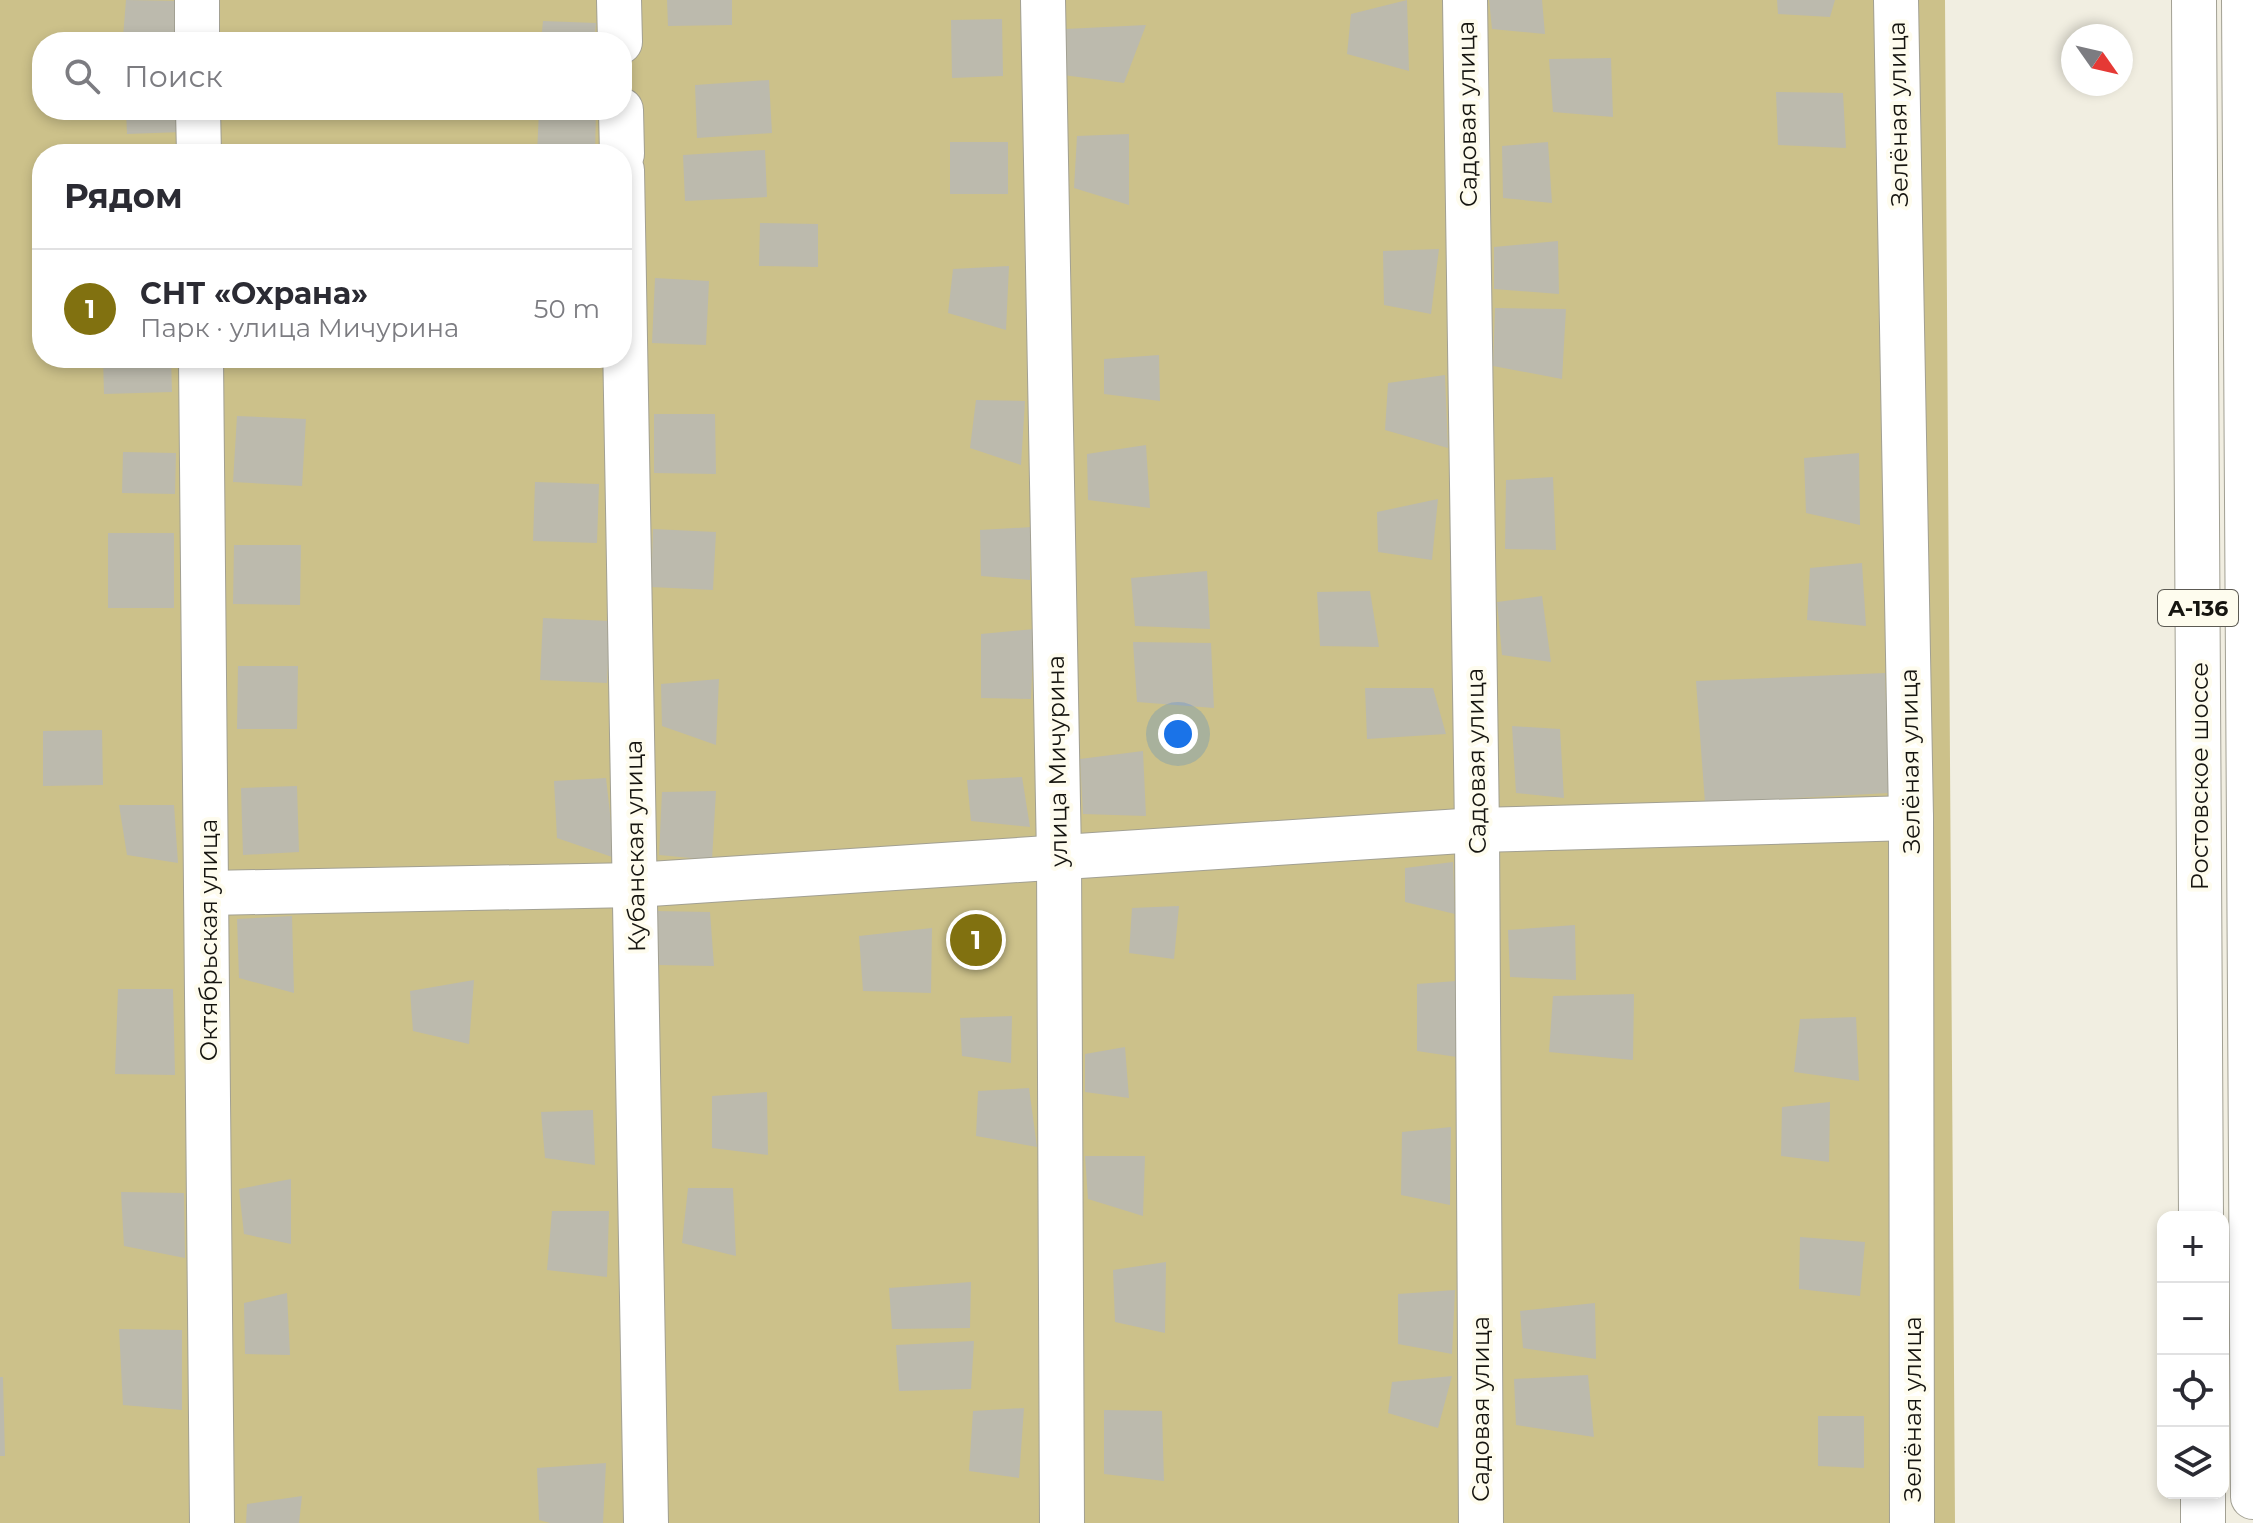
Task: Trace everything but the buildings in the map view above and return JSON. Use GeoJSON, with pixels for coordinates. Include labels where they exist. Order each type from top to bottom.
{"type":"FeatureCollection","features":[{"type":"Feature","properties":{"kind":"main road"},"geometry":{"type":"LineString","coordinates":[[197,0],[197,32]]}},
{"type":"Feature","properties":{"kind":"main road"},"geometry":{"type":"LineString","coordinates":[[619,0],[620,32]]}},
{"type":"Feature","properties":{"kind":"main road","name":"улица Мичурина"},"geometry":{"type":"LineString","coordinates":[[1043,0],[1059,857],[1062,1523]]}},
{"type":"Feature","properties":{"kind":"main road","name":"Садовая улица"},"geometry":{"type":"LineString","coordinates":[[1465,0],[1477,830],[1481,1523]]}},
{"type":"Feature","properties":{"kind":"main road","name":"Зелёная улица"},"geometry":{"type":"LineString","coordinates":[[1896,0],[1911,818],[1912,1523]]}},
{"type":"Feature","properties":{"kind":"main road","name":"Ростовское шоссе"},"geometry":{"type":"LineString","coordinates":[[2194,0],[2201,1211]]}},
{"type":"Feature","properties":{"kind":"main road","name":"Ростовское шоссе"},"geometry":{"type":"LineString","coordinates":[[2244,0],[2253,1497]]}},
{"type":"Feature","properties":{"kind":"main road"},"geometry":{"type":"LineString","coordinates":[[198,120],[199,144]]}},
{"type":"Feature","properties":{"kind":"main road"},"geometry":{"type":"LineString","coordinates":[[621,120],[622,144]]}},
{"type":"Feature","properties":{"kind":"main road","name":"Октябрьская улица"},"geometry":{"type":"LineString","coordinates":[[201,368],[212,1523]]}},
{"type":"Feature","properties":{"kind":"main road","name":"Кубанская улица"},"geometry":{"type":"LineString","coordinates":[[626,368],[646,1523]]}},
{"type":"Feature","properties":{"kind":"main road"},"geometry":{"type":"LineString","coordinates":[[208,893],[635,885],[1477,830],[1911,818]]}},
{"type":"Feature","properties":{"kind":"main road"},"geometry":{"type":"LineString","coordinates":[[2203,1499],[2203,1523]]}},
{"type":"Feature","properties":{"kind":"shaded area"},"geometry":{"type":"Polygon","coordinates":[[[0,0],[1945,0],[1955,1523],[0,1523],[0,0]]]}},
{"type":"Feature","properties":{"kind":"place","name":"СНТ «Охрана»"},"geometry":{"type":"Point","coordinates":[976,940]}}]}
